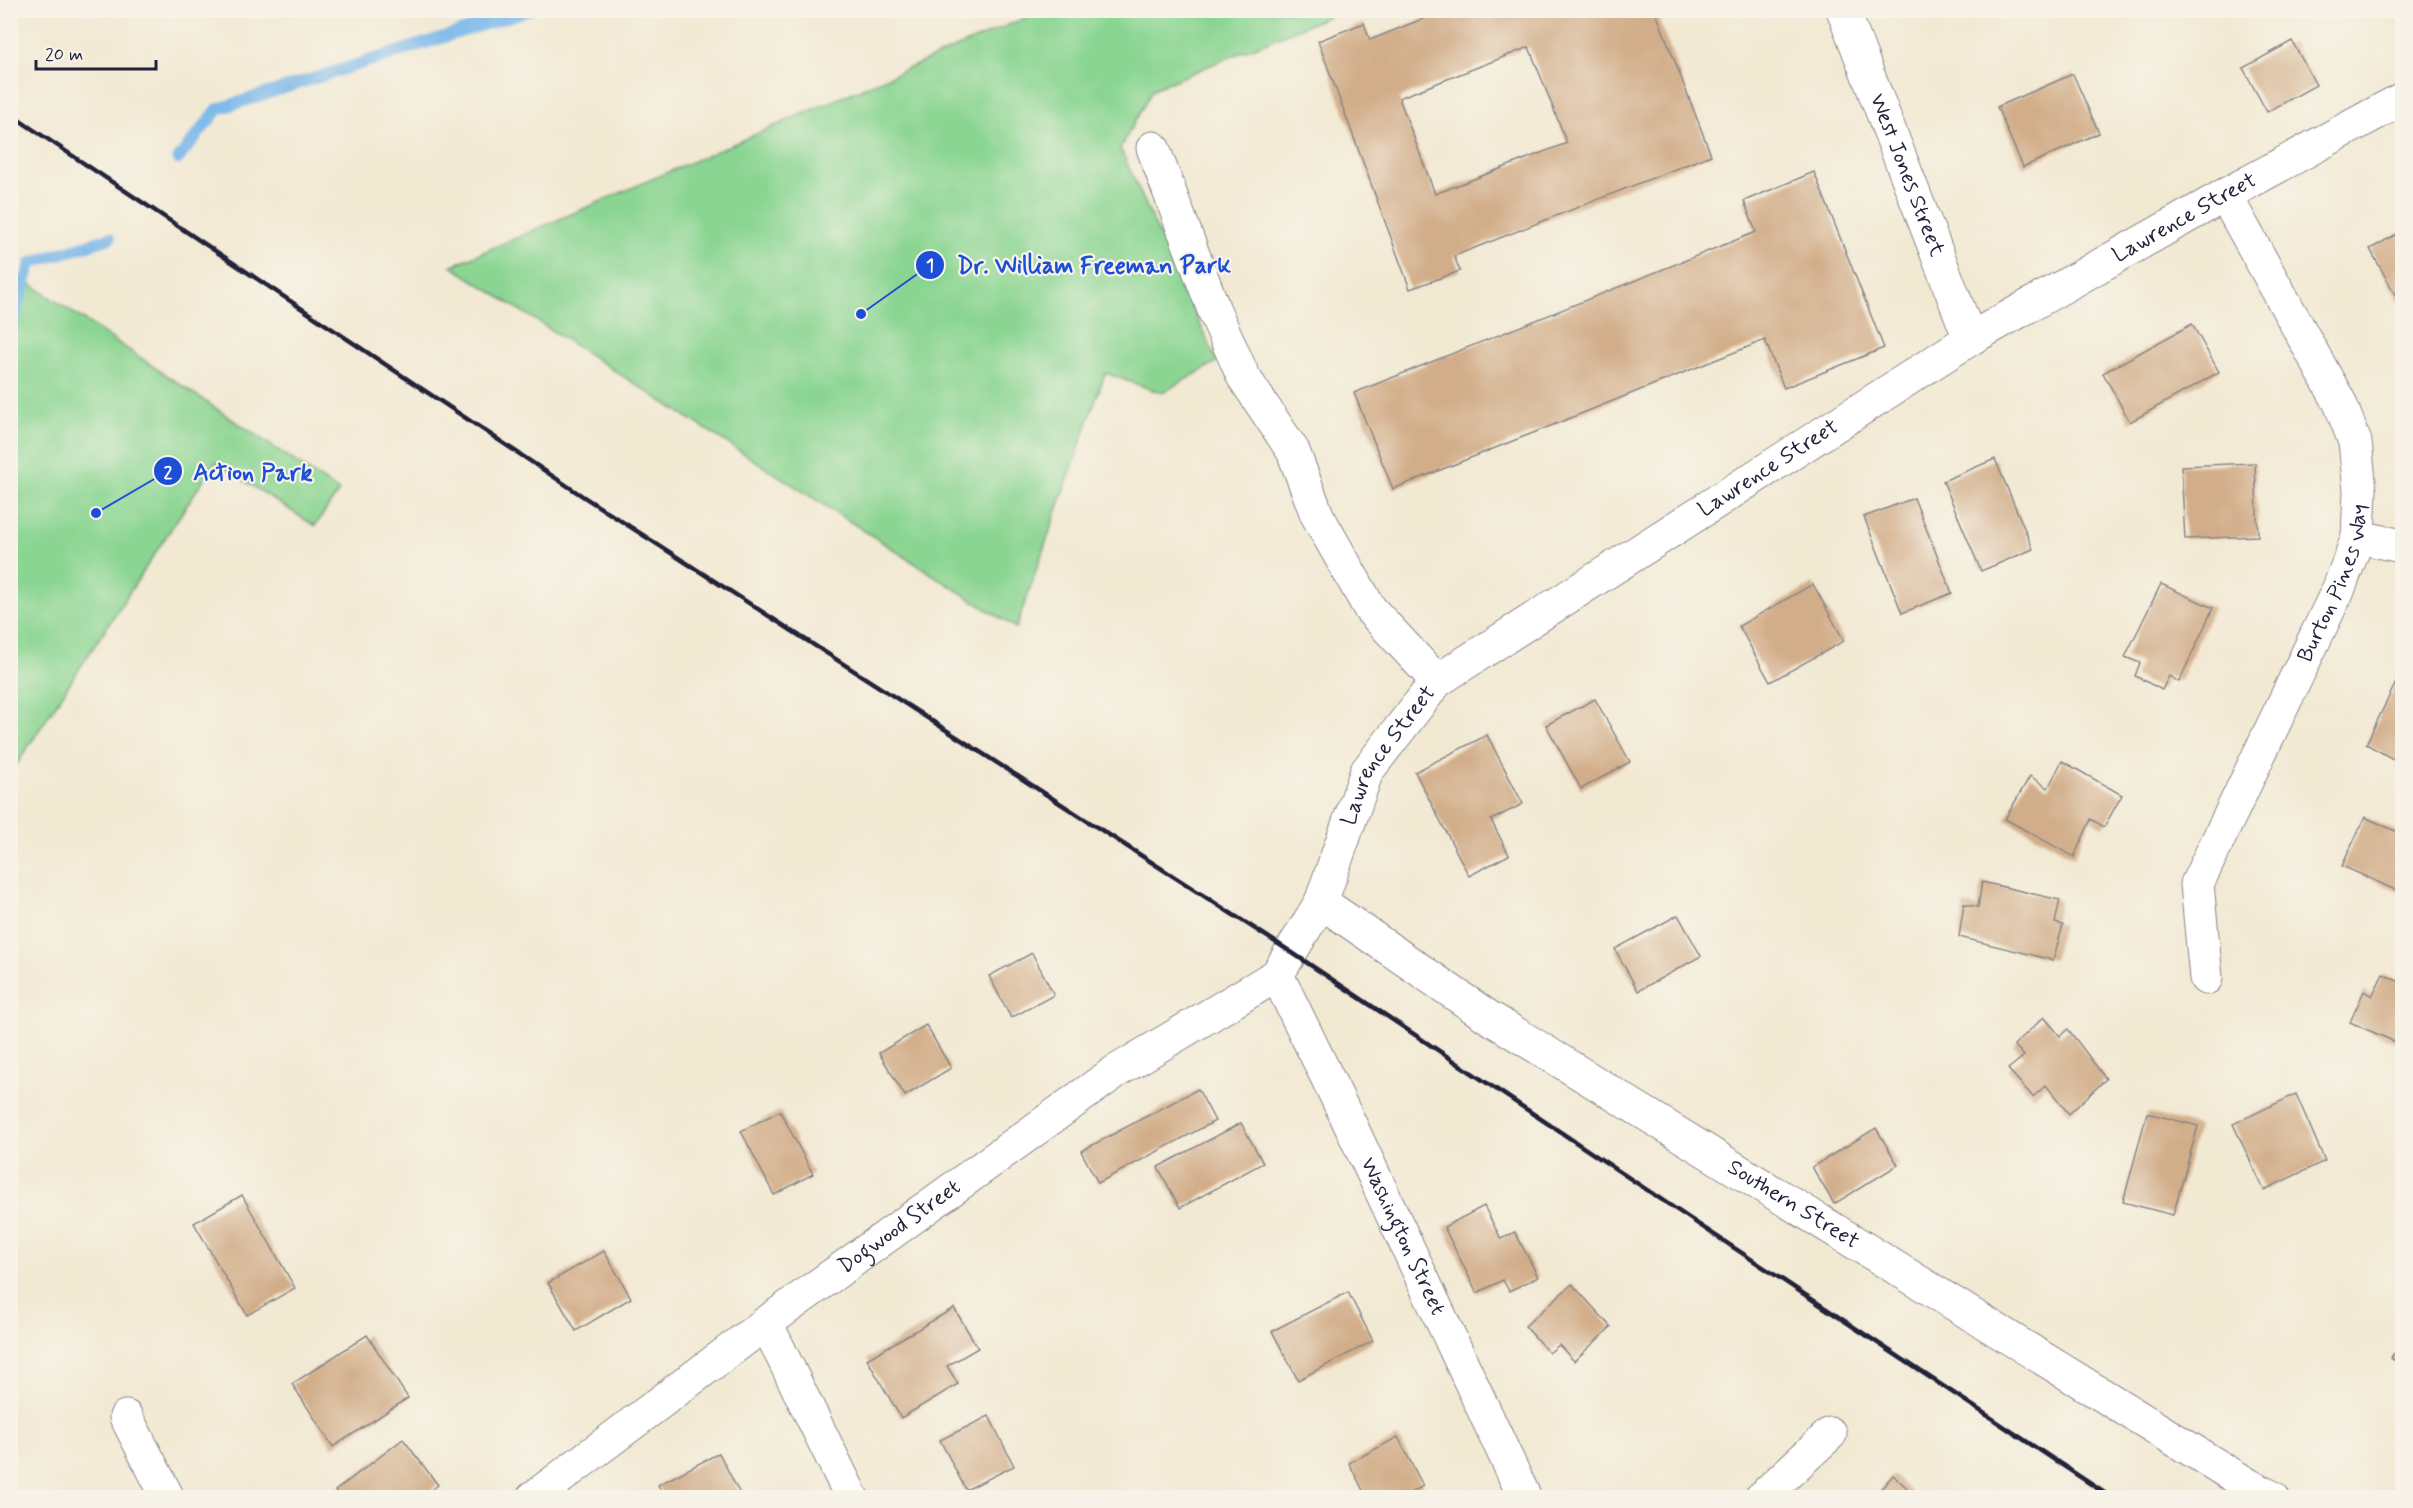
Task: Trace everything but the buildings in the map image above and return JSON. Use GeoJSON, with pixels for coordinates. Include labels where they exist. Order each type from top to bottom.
{"type":"FeatureCollection","features":[{"type":"Feature","properties":{"kind":"street","name":"West Jones Street"},"geometry":{"type":"LineString","coordinates":[[1843,10],[1970,339]]}},
{"type":"Feature","properties":{"kind":"street","name":"Lawrence Street"},"geometry":{"type":"LineString","coordinates":[[1277,975],[1321,902],[1367,771],[1437,681],[1970,339],[2225,195],[2403,99]]}},
{"type":"Feature","properties":{"kind":"street"},"geometry":{"type":"LineString","coordinates":[[1153,148],[1214,309],[1243,376],[1293,451],[1317,515],[1370,609],[1437,681]]}},
{"type":"Feature","properties":{"kind":"street","name":"Burton Pines Way"},"geometry":{"type":"LineString","coordinates":[[2206,978],[2197,884],[2339,588],[2358,537],[2360,490],[2355,442],[2340,403],[2225,195]]}},
{"type":"Feature","properties":{"kind":"street"},"geometry":{"type":"LineString","coordinates":[[2358,537],[2403,546]]}},
{"type":"Feature","properties":{"kind":"street","name":"Southern Street"},"geometry":{"type":"LineString","coordinates":[[1321,902],[1487,1016],[2250,1486],[2273,1497]]}},
{"type":"Feature","properties":{"kind":"street","name":"Dogwood Street"},"geometry":{"type":"LineString","coordinates":[[533,1497],[766,1323],[1115,1072],[1277,975]]}},
{"type":"Feature","properties":{"kind":"street","name":"Washington Street"},"geometry":{"type":"LineString","coordinates":[[1277,975],[1349,1122],[1525,1497]]}},
{"type":"Feature","properties":{"kind":"street"},"geometry":{"type":"LineString","coordinates":[[766,1323],[852,1497]]}},
{"type":"Feature","properties":{"kind":"street"},"geometry":{"type":"LineString","coordinates":[[126,1418],[168,1497]]}},
{"type":"Feature","properties":{"kind":"street"},"geometry":{"type":"LineString","coordinates":[[1761,1497],[1830,1434]]}},
{"type":"Feature","properties":{"kind":"green space"},"geometry":{"type":"Polygon","coordinates":[[[1043,10],[1341,11],[1153,89],[1120,148],[1217,362],[1162,393],[1105,373],[1016,628],[451,266],[1043,10]]]}},
{"type":"Feature","properties":{"kind":"green space"},"geometry":{"type":"Polygon","coordinates":[[[11,271],[339,491],[315,526],[215,462],[11,773],[11,271]]]}},
{"type":"Feature","properties":{"kind":"waterway"},"geometry":{"type":"LineString","coordinates":[[178,159],[218,109],[529,10]]}},
{"type":"Feature","properties":{"kind":"waterway"},"geometry":{"type":"LineString","coordinates":[[10,332],[31,263],[110,238]]}},
{"type":"Feature","properties":{"kind":"railway"},"geometry":{"type":"LineString","coordinates":[[10,114],[587,499],[1291,952],[2112,1498]]}},
{"type":"Feature","properties":{"kind":"place","name":"Dr. William Freeman Park"},"geometry":{"type":"Point","coordinates":[861,314]}},
{"type":"Feature","properties":{"kind":"place","name":"Action Park"},"geometry":{"type":"Point","coordinates":[96,513]}}]}
